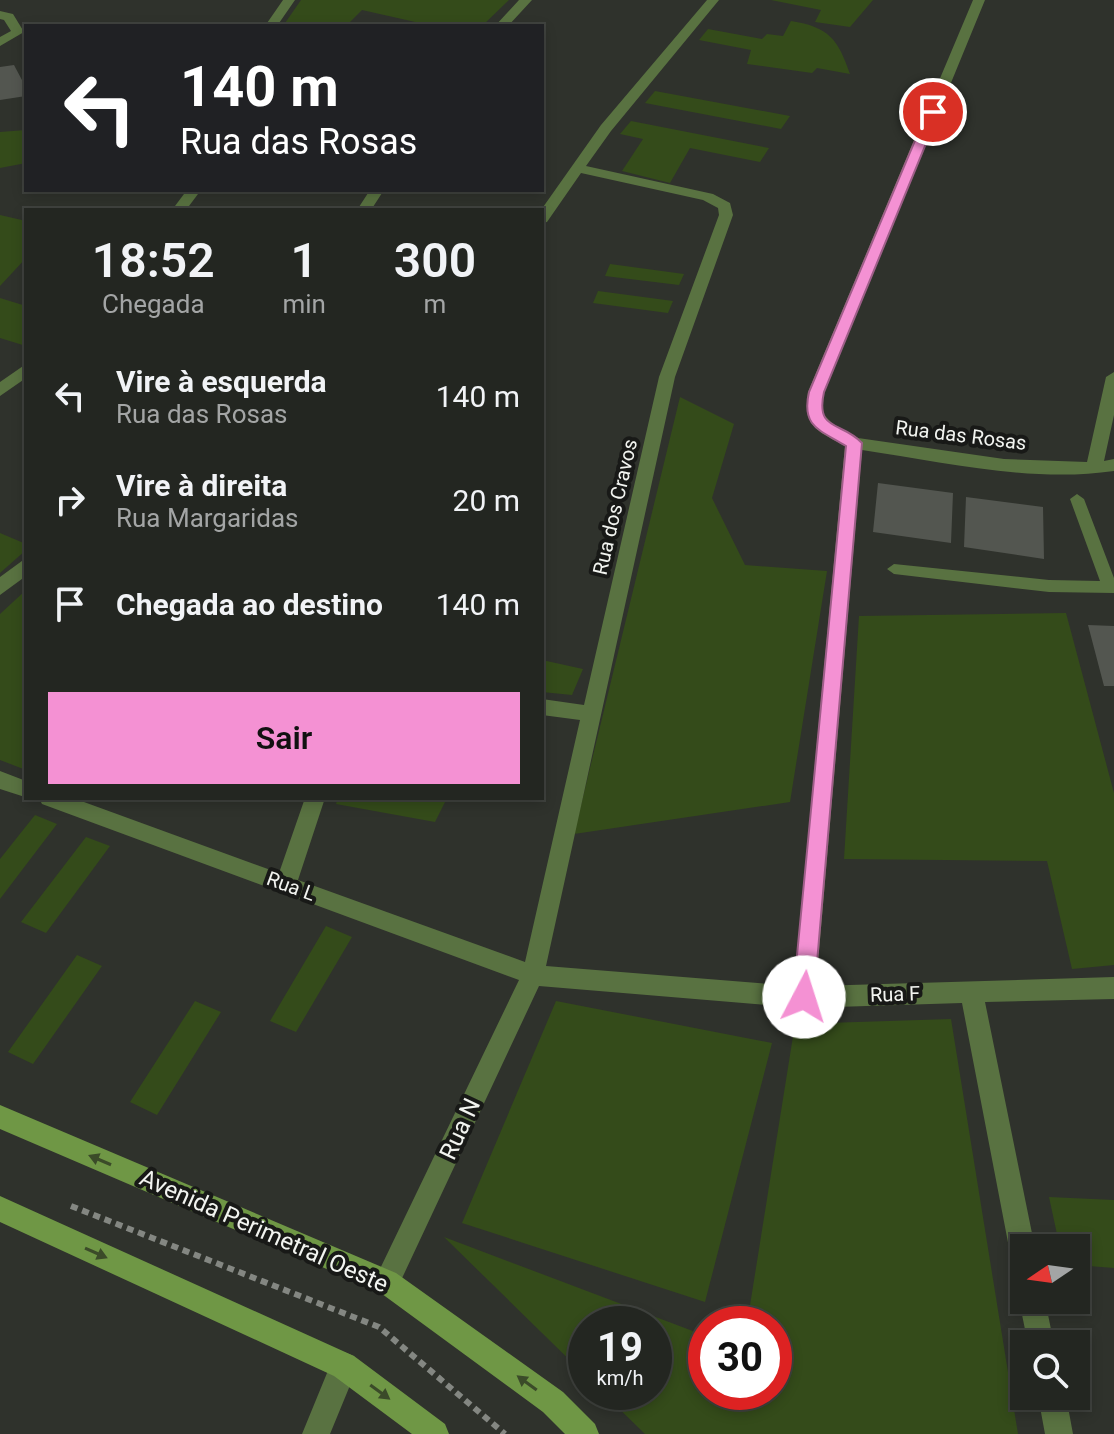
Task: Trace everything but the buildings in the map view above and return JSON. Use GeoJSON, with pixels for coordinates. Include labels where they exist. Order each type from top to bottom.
{"type":"FeatureCollection","features":[{"type":"Feature","properties":{"kind":"main road","name":"Avenida Perimetral Oeste"},"geometry":{"type":"LineString","coordinates":[[0,1117],[387,1282],[553,1402],[585,1434]]}},
{"type":"Feature","properties":{"kind":"main road"},"geometry":{"type":"LineString","coordinates":[[0,1209],[344,1366],[435,1434]]}},
{"type":"Feature","properties":{"kind":"street"},"geometry":{"type":"LineString","coordinates":[[272,24],[289,0]]}},
{"type":"Feature","properties":{"kind":"street"},"geometry":{"type":"LineString","coordinates":[[503,24],[526,0]]}},
{"type":"Feature","properties":{"kind":"street"},"geometry":{"type":"LineString","coordinates":[[544,216],[576,168],[713,0]]}},
{"type":"Feature","properties":{"kind":"street","name":"Rua das Rosas"},"geometry":{"type":"LineString","coordinates":[[979,0],[816,392],[813,414],[828,429],[854,443],[989,464],[1094,468],[1114,465]]}},
{"type":"Feature","properties":{"kind":"street"},"geometry":{"type":"LineString","coordinates":[[0,15],[9,17],[18,32],[0,42]]}},
{"type":"Feature","properties":{"kind":"street","name":"Rua dos Cravos"},"geometry":{"type":"LineString","coordinates":[[533,975],[667,377],[719,239],[726,210],[721,202],[708,197],[576,168]]}},
{"type":"Feature","properties":{"kind":"street"},"geometry":{"type":"LineString","coordinates":[[0,391],[24,371]]}},
{"type":"Feature","properties":{"kind":"street"},"geometry":{"type":"LineString","coordinates":[[1094,468],[1114,377]]}},
{"type":"Feature","properties":{"kind":"street"},"geometry":{"type":"LineString","coordinates":[[804,997],[854,443]]}},
{"type":"Feature","properties":{"kind":"street"},"geometry":{"type":"LineString","coordinates":[[0,588],[24,567]]}},
{"type":"Feature","properties":{"kind":"street"},"geometry":{"type":"LineString","coordinates":[[544,707],[591,714]]}},
{"type":"Feature","properties":{"kind":"street"},"geometry":{"type":"LineString","coordinates":[[0,780],[24,789]]}},
{"type":"Feature","properties":{"kind":"street","name":"Rua L"},"geometry":{"type":"LineString","coordinates":[[55,800],[533,975]]}},
{"type":"Feature","properties":{"kind":"street"},"geometry":{"type":"LineString","coordinates":[[286,884],[314,800]]}},
{"type":"Feature","properties":{"kind":"street","name":"Rua F"},"geometry":{"type":"LineString","coordinates":[[533,975],[804,997],[1114,988]]}},
{"type":"Feature","properties":{"kind":"street","name":"Rua N"},"geometry":{"type":"LineString","coordinates":[[387,1282],[533,975]]}},
{"type":"Feature","properties":{"kind":"street"},"geometry":{"type":"LineString","coordinates":[[971,992],[1019,1234]]}},
{"type":"Feature","properties":{"kind":"street"},"geometry":{"type":"LineString","coordinates":[[316,1434],[344,1366]]}},
{"type":"Feature","properties":{"kind":"street"},"geometry":{"type":"LineString","coordinates":[[1055,1410],[1059,1434]]}},
{"type":"Feature","properties":{"kind":"lane"},"geometry":{"type":"LineString","coordinates":[[894,569],[1049,586],[1112,587],[1077,499]]}},
{"type":"Feature","properties":{"kind":"path"},"geometry":{"type":"LineString","coordinates":[[61,1201],[379,1327],[505,1434]]}},
{"type":"Feature","properties":{"kind":"green space"},"geometry":{"type":"Polygon","coordinates":[[[301,0],[509,0],[484,24],[424,24],[362,10],[348,24],[284,24],[301,0]]]}},
{"type":"Feature","properties":{"kind":"green space"},"geometry":{"type":"Polygon","coordinates":[[[771,0],[873,0],[850,27],[815,22],[821,10],[771,0]]]}},
{"type":"Feature","properties":{"kind":"green space"},"geometry":{"type":"Polygon","coordinates":[[[791,21],[815,27],[830,37],[841,52],[850,74],[817,68],[812,73],[747,64],[751,50],[699,40],[708,29],[762,39],[767,34],[783,36],[791,21]]]}},
{"type":"Feature","properties":{"kind":"green space"},"geometry":{"type":"Polygon","coordinates":[[[655,91],[790,116],[781,129],[645,103],[655,91]]]}},
{"type":"Feature","properties":{"kind":"green space"},"geometry":{"type":"Polygon","coordinates":[[[631,121],[769,148],[760,162],[690,148],[670,183],[622,171],[643,139],[620,134],[631,121]]]}},
{"type":"Feature","properties":{"kind":"green space"},"geometry":{"type":"Polygon","coordinates":[[[24,130],[24,163],[0,168],[0,132],[24,130]]]}},
{"type":"Feature","properties":{"kind":"green space"},"geometry":{"type":"Polygon","coordinates":[[[0,215],[24,221],[24,260],[0,286],[0,215]]]}},
{"type":"Feature","properties":{"kind":"green space"},"geometry":{"type":"Polygon","coordinates":[[[610,264],[684,274],[679,285],[605,276],[610,264]]]}},
{"type":"Feature","properties":{"kind":"green space"},"geometry":{"type":"Polygon","coordinates":[[[598,291],[673,301],[668,313],[593,303],[598,291]]]}},
{"type":"Feature","properties":{"kind":"green space"},"geometry":{"type":"Polygon","coordinates":[[[0,298],[24,305],[24,345],[0,338],[0,298]]]}},
{"type":"Feature","properties":{"kind":"green space"},"geometry":{"type":"Polygon","coordinates":[[[680,397],[734,424],[712,498],[745,565],[827,571],[790,802],[574,834],[680,397]]]}},
{"type":"Feature","properties":{"kind":"green space"},"geometry":{"type":"Polygon","coordinates":[[[0,533],[24,543],[24,552],[0,573],[0,533]]]}},
{"type":"Feature","properties":{"kind":"green space"},"geometry":{"type":"Polygon","coordinates":[[[24,592],[24,769],[0,760],[0,614],[24,592]]]}},
{"type":"Feature","properties":{"kind":"green space"},"geometry":{"type":"Polygon","coordinates":[[[1066,613],[1114,793],[1114,965],[1072,969],[1047,861],[844,859],[859,616],[1066,613]]]}},
{"type":"Feature","properties":{"kind":"green space"},"geometry":{"type":"Polygon","coordinates":[[[544,660],[583,669],[572,695],[544,692],[544,660]]]}},
{"type":"Feature","properties":{"kind":"green space"},"geometry":{"type":"Polygon","coordinates":[[[337,800],[446,800],[435,822],[336,804],[337,800]]]}},
{"type":"Feature","properties":{"kind":"green space"},"geometry":{"type":"Polygon","coordinates":[[[35,815],[57,824],[0,899],[0,859],[35,815]]]}},
{"type":"Feature","properties":{"kind":"green space"},"geometry":{"type":"Polygon","coordinates":[[[86,837],[110,846],[46,933],[21,922],[86,837]]]}},
{"type":"Feature","properties":{"kind":"green space"},"geometry":{"type":"Polygon","coordinates":[[[326,926],[352,937],[296,1032],[270,1021],[326,926]]]}},
{"type":"Feature","properties":{"kind":"green space"},"geometry":{"type":"Polygon","coordinates":[[[77,955],[102,966],[33,1064],[8,1052],[77,955]]]}},
{"type":"Feature","properties":{"kind":"green space"},"geometry":{"type":"Polygon","coordinates":[[[195,1001],[221,1012],[157,1115],[130,1102],[195,1001]]]}},
{"type":"Feature","properties":{"kind":"green space"},"geometry":{"type":"Polygon","coordinates":[[[556,1001],[772,1043],[705,1302],[462,1223],[556,1001]]]}},
{"type":"Feature","properties":{"kind":"green space"},"geometry":{"type":"Polygon","coordinates":[[[951,1019],[1010,1384],[1010,1410],[1014,1410],[1018,1434],[645,1434],[620,1410],[672,1410],[672,1323],[688,1329],[688,1410],[792,1410],[792,1306],[750,1306],[795,1024],[951,1019]]]}},
{"type":"Feature","properties":{"kind":"green space"},"geometry":{"type":"Polygon","coordinates":[[[1049,1197],[1114,1200],[1114,1268],[1090,1266],[1090,1234],[1057,1234],[1049,1197]]]}},
{"type":"Feature","properties":{"kind":"green space"},"geometry":{"type":"Polygon","coordinates":[[[444,1237],[627,1306],[568,1306],[568,1358],[444,1237]]]}},
{"type":"Feature","properties":{"kind":"route"},"geometry":{"type":"LineString","coordinates":[[804,997],[854,443],[820,424],[814,417],[813,407],[816,392],[933,112]]}}]}
